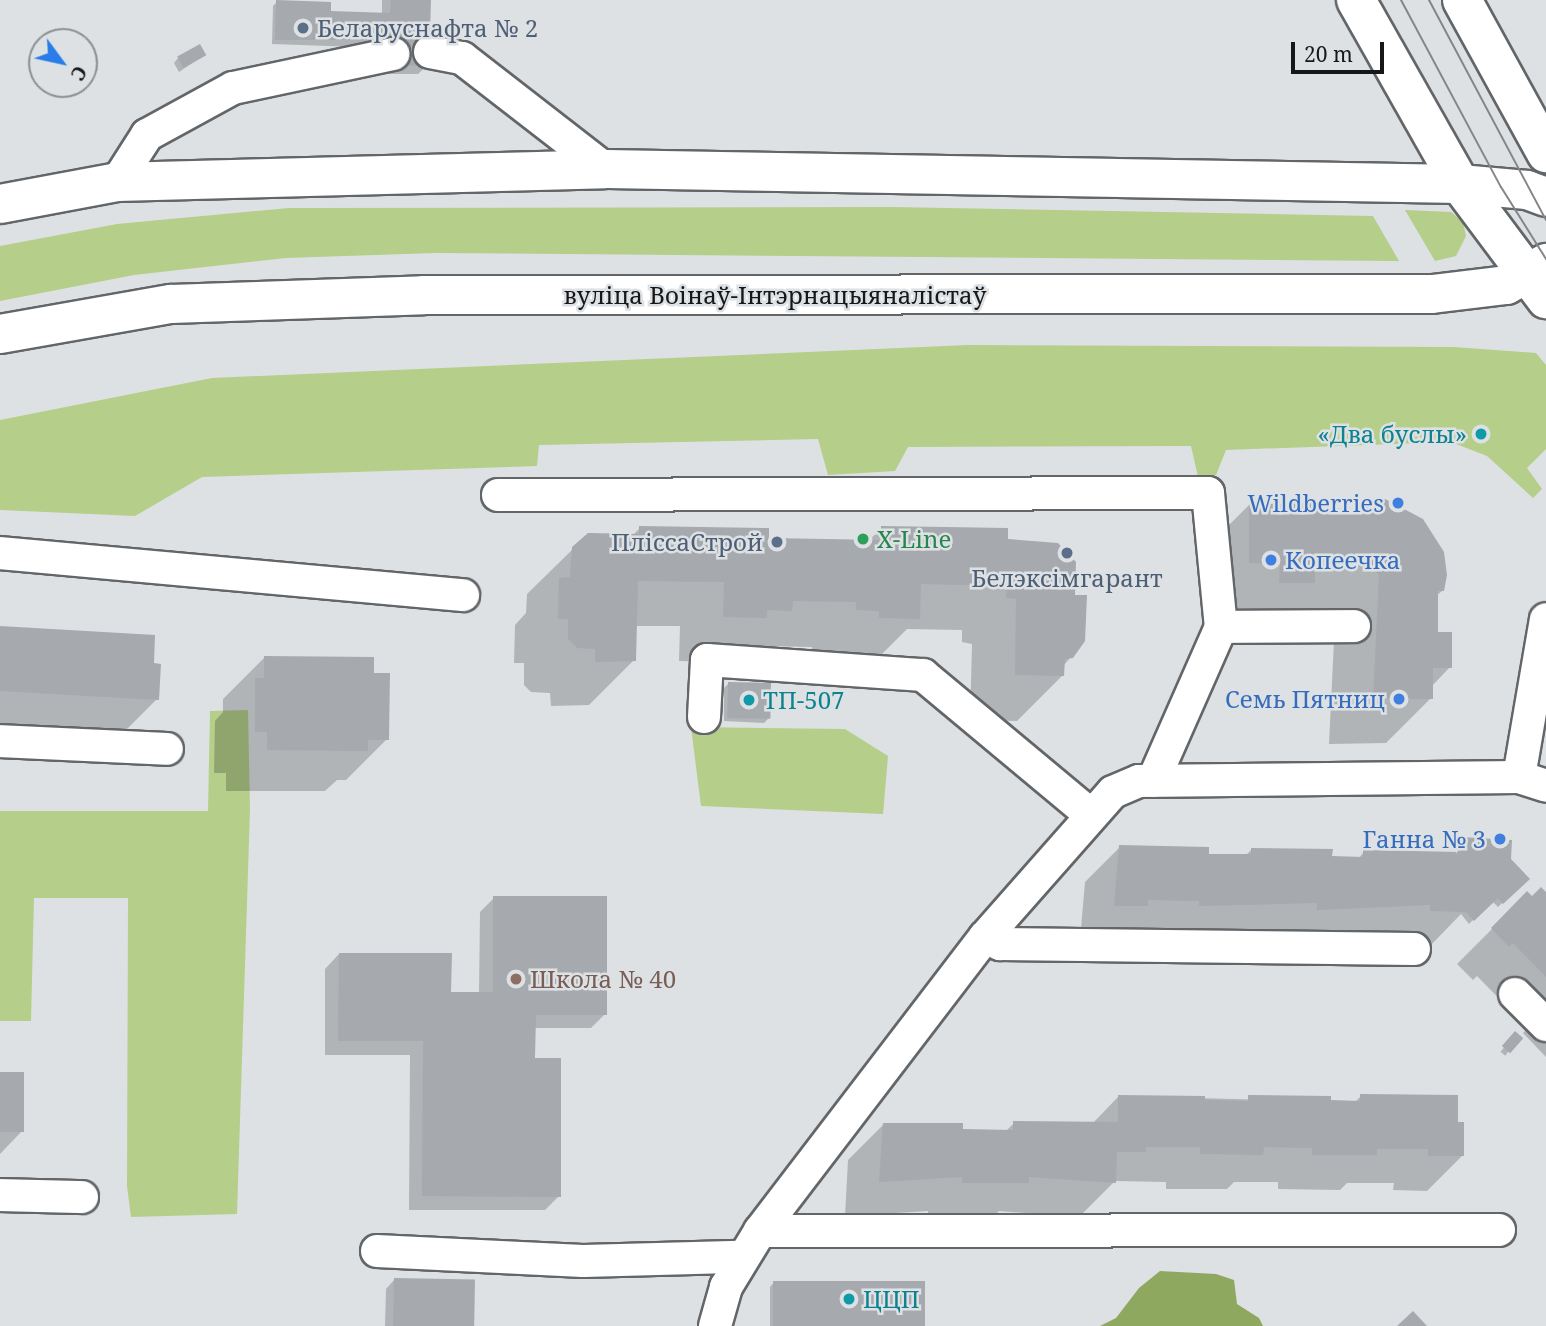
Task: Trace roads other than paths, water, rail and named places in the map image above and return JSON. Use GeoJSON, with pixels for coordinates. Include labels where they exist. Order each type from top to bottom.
{"type":"FeatureCollection","features":[{"type":"Feature","properties":{"kind":"main road"},"geometry":{"type":"LineString","coordinates":[[1356,0],[1460,184],[1540,279]]}},
{"type":"Feature","properties":{"kind":"main road"},"geometry":{"type":"LineString","coordinates":[[1462,0],[1546,153]]}},
{"type":"Feature","properties":{"kind":"main road"},"geometry":{"type":"LineString","coordinates":[[0,204],[117,182],[605,169],[1460,184],[1527,190],[1546,197]]}},
{"type":"Feature","properties":{"kind":"main road","name":"вуліца Воінаў-Інтэрнацыяналістаў"},"geometry":{"type":"LineString","coordinates":[[0,334],[79,317],[196,303],[424,295],[1374,296],[1494,287],[1540,279]]}},
{"type":"Feature","properties":{"kind":"lane"},"geometry":{"type":"LineString","coordinates":[[430,52],[462,58],[605,169]]}},
{"type":"Feature","properties":{"kind":"lane"},"geometry":{"type":"LineString","coordinates":[[117,182],[147,135],[233,88],[393,54]]}},
{"type":"Feature","properties":{"kind":"lane"},"geometry":{"type":"LineString","coordinates":[[498,495],[1208,493],[1221,627],[1153,781]]}},
{"type":"Feature","properties":{"kind":"lane"},"geometry":{"type":"LineString","coordinates":[[0,553],[463,595]]}},
{"type":"Feature","properties":{"kind":"lane"},"geometry":{"type":"LineString","coordinates":[[715,1326],[726,1287],[741,1257],[985,937],[1113,792],[1139,781],[1532,781],[1546,619]]}},
{"type":"Feature","properties":{"kind":"lane"},"geometry":{"type":"LineString","coordinates":[[1221,627],[1354,626]]}},
{"type":"Feature","properties":{"kind":"lane"},"geometry":{"type":"LineString","coordinates":[[704,717],[707,660],[923,674],[1091,815]]}},
{"type":"Feature","properties":{"kind":"lane"},"geometry":{"type":"LineString","coordinates":[[0,741],[167,749]]}},
{"type":"Feature","properties":{"kind":"lane"},"geometry":{"type":"LineString","coordinates":[[985,937],[1000,944],[1414,949]]}},
{"type":"Feature","properties":{"kind":"lane"},"geometry":{"type":"LineString","coordinates":[[1515,994],[1546,1026]]}},
{"type":"Feature","properties":{"kind":"lane"},"geometry":{"type":"LineString","coordinates":[[0,1195],[82,1197]]}},
{"type":"Feature","properties":{"kind":"lane"},"geometry":{"type":"LineString","coordinates":[[761,1231],[1499,1230]]}},
{"type":"Feature","properties":{"kind":"lane"},"geometry":{"type":"LineString","coordinates":[[377,1251],[583,1261],[741,1257]]}},
{"type":"Feature","properties":{"kind":"tram line"},"geometry":{"type":"LineString","coordinates":[[1401,0],[1501,187],[1546,259]]}},
{"type":"Feature","properties":{"kind":"tram line"},"geometry":{"type":"LineString","coordinates":[[1429,0],[1546,220]]}},
{"type":"Feature","properties":{"kind":"place","name":"Беларуснафта № 2"},"geometry":{"type":"Point","coordinates":[303,28]}},
{"type":"Feature","properties":{"kind":"place","name":"«Два буслы»"},"geometry":{"type":"Point","coordinates":[1481,434]}},
{"type":"Feature","properties":{"kind":"place","name":"Wildberries"},"geometry":{"type":"Point","coordinates":[1398,503]}},
{"type":"Feature","properties":{"kind":"place","name":"X-Line"},"geometry":{"type":"Point","coordinates":[863,539]}},
{"type":"Feature","properties":{"kind":"place","name":"ПліссаСтрой"},"geometry":{"type":"Point","coordinates":[777,542]}},
{"type":"Feature","properties":{"kind":"place","name":"Белэксімгарант"},"geometry":{"type":"Point","coordinates":[1067,553]}},
{"type":"Feature","properties":{"kind":"place","name":"Копеечка"},"geometry":{"type":"Point","coordinates":[1271,560]}},
{"type":"Feature","properties":{"kind":"place","name":"Семь Пятниц"},"geometry":{"type":"Point","coordinates":[1399,699]}},
{"type":"Feature","properties":{"kind":"place","name":"ТП-507"},"geometry":{"type":"Point","coordinates":[749,700]}},
{"type":"Feature","properties":{"kind":"place","name":"Ганна № 3"},"geometry":{"type":"Point","coordinates":[1500,839]}},
{"type":"Feature","properties":{"kind":"place","name":"Школа № 40"},"geometry":{"type":"Point","coordinates":[516,979]}},
{"type":"Feature","properties":{"kind":"place","name":"ЦЦП"},"geometry":{"type":"Point","coordinates":[849,1299]}}]}
